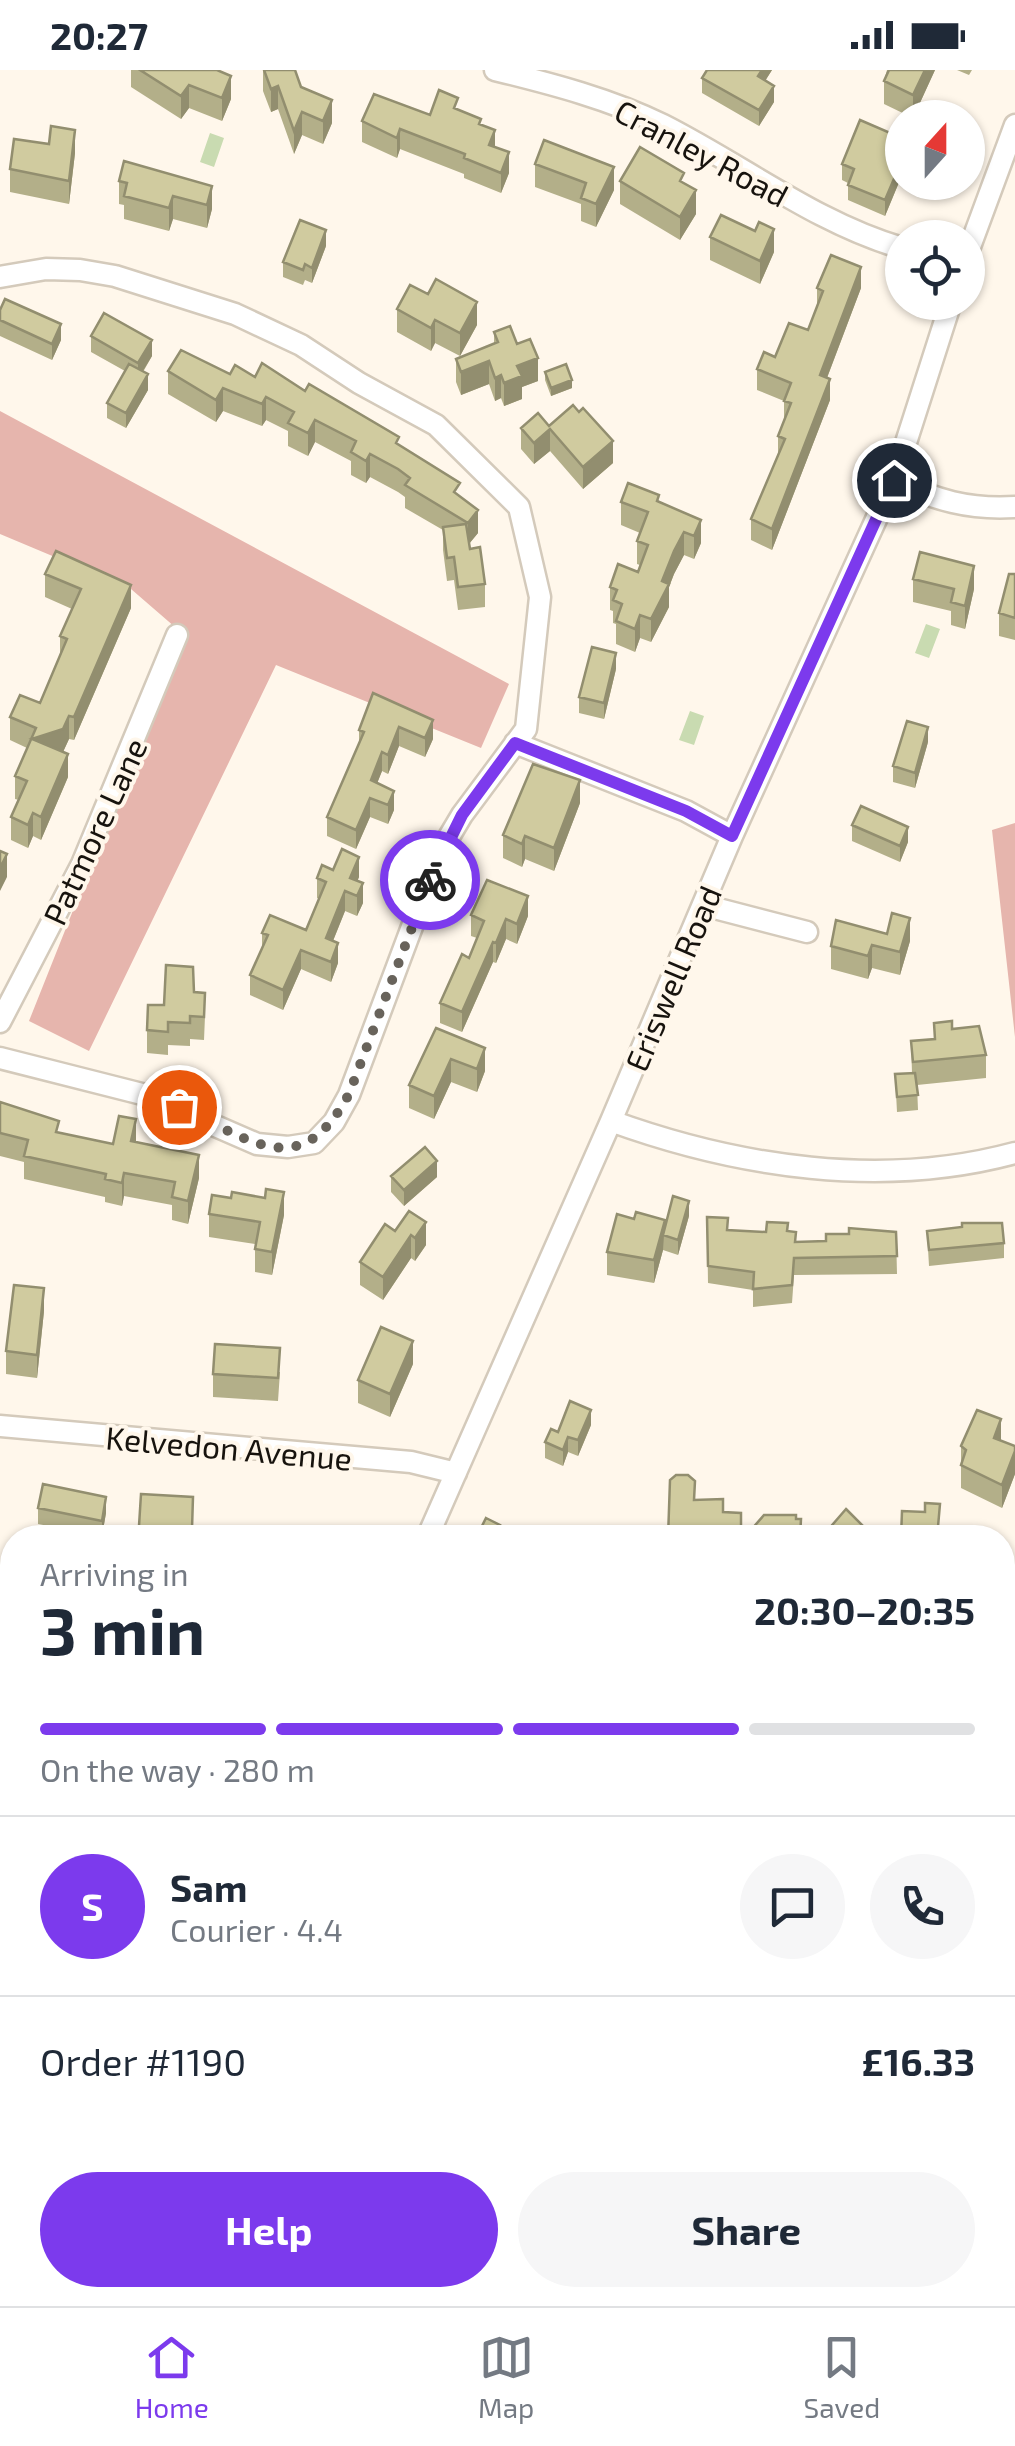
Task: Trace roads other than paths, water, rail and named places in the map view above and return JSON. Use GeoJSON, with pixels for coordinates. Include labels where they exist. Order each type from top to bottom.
{"type":"FeatureCollection","features":[{"type":"Feature","properties":{"kind":"street","name":"Cranley Road"},"geometry":{"type":"LineString","coordinates":[[495,70],[594,98],[660,124],[853,234],[885,243]]}},
{"type":"Feature","properties":{"kind":"street"},"geometry":{"type":"LineString","coordinates":[[980,220],[1015,125]]}},
{"type":"Feature","properties":{"kind":"street"},"geometry":{"type":"LineString","coordinates":[[0,276],[46,269],[115,276],[235,314],[301,345],[455,440],[520,507],[540,597],[526,730],[462,815],[440,852],[349,1094],[334,1122],[314,1143],[288,1147],[257,1144],[142,1094],[0,1058]]}},
{"type":"Feature","properties":{"kind":"street","name":"Eriswell Road"},"geometry":{"type":"LineString","coordinates":[[432,1525],[611,1122],[732,836],[894,480],[944,320]]}},
{"type":"Feature","properties":{"kind":"street"},"geometry":{"type":"LineString","coordinates":[[894,480],[929,498],[983,509],[1015,507]]}},
{"type":"Feature","properties":{"kind":"street","name":"Patmore Lane"},"geometry":{"type":"LineString","coordinates":[[0,1022],[82,864],[177,635]]}},
{"type":"Feature","properties":{"kind":"street"},"geometry":{"type":"LineString","coordinates":[[515,743],[686,811],[732,836]]}},
{"type":"Feature","properties":{"kind":"street"},"geometry":{"type":"LineString","coordinates":[[703,905],[806,932]]}},
{"type":"Feature","properties":{"kind":"street"},"geometry":{"type":"LineString","coordinates":[[611,1122],[685,1148],[784,1166],[871,1171],[988,1160],[1015,1153]]}},
{"type":"Feature","properties":{"kind":"street","name":"Kelvedon Avenue"},"geometry":{"type":"LineString","coordinates":[[0,1426],[411,1462],[456,1473]]}}]}
